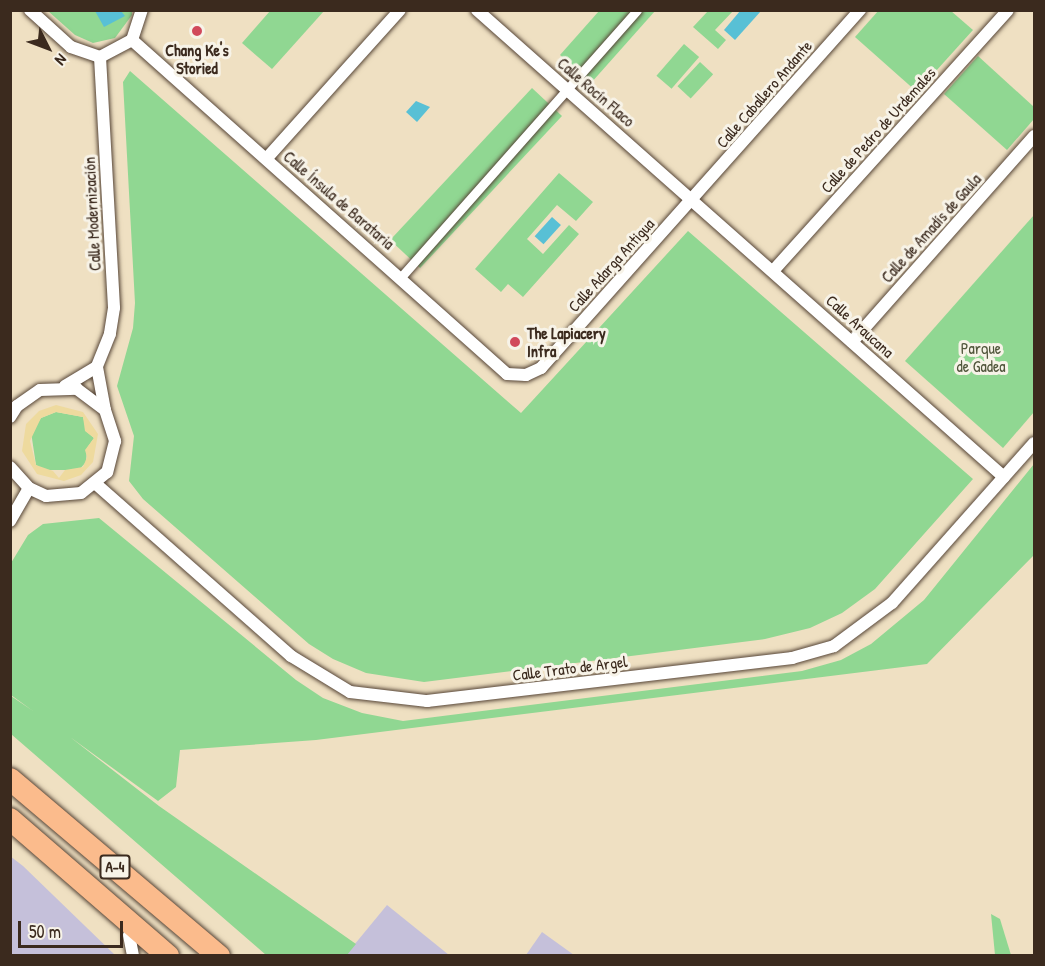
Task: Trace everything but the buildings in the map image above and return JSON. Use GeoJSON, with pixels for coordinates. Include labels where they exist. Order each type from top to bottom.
{"type":"FeatureCollection","features":[{"type":"Feature","properties":{"kind":"highway","name":"A-4"},"geometry":{"type":"LineString","coordinates":[[10,779],[219,956]]}},
{"type":"Feature","properties":{"kind":"highway","name":"A-4"},"geometry":{"type":"LineString","coordinates":[[10,820],[131,945],[149,956]]}},
{"type":"Feature","properties":{"kind":"highway"},"geometry":{"type":"LineString","coordinates":[[10,820],[168,956]]}},
{"type":"Feature","properties":{"kind":"street"},"geometry":{"type":"LineString","coordinates":[[30,10],[71,47],[100,57],[132,40],[143,11]]}},
{"type":"Feature","properties":{"kind":"street"},"geometry":{"type":"LineString","coordinates":[[267,158],[400,10]]}},
{"type":"Feature","properties":{"kind":"street","name":"Calle Rocín Flaco"},"geometry":{"type":"LineString","coordinates":[[477,10],[693,199]]}},
{"type":"Feature","properties":{"kind":"street"},"geometry":{"type":"LineString","coordinates":[[401,277],[637,10]]}},
{"type":"Feature","properties":{"kind":"street","name":"Calle Caballero Andante"},"geometry":{"type":"LineString","coordinates":[[693,199],[860,10]]}},
{"type":"Feature","properties":{"kind":"street","name":"Calle de Pedro de Urdemales"},"geometry":{"type":"LineString","coordinates":[[773,271],[1008,10]]}},
{"type":"Feature","properties":{"kind":"street","name":"Calle Ínsula de Barataria"},"geometry":{"type":"LineString","coordinates":[[132,40],[401,277],[507,374],[526,375]]}},
{"type":"Feature","properties":{"kind":"street","name":"Calle Modernización"},"geometry":{"type":"LineString","coordinates":[[97,367],[110,334],[114,308],[100,57]]}},
{"type":"Feature","properties":{"kind":"street","name":"Calle de Amadís de Gaula"},"geometry":{"type":"LineString","coordinates":[[852,342],[1035,136]]}},
{"type":"Feature","properties":{"kind":"street","name":"Calle Araucana"},"geometry":{"type":"LineString","coordinates":[[693,199],[1004,477]]}},
{"type":"Feature","properties":{"kind":"street","name":"Calle Adarga Antigua"},"geometry":{"type":"LineString","coordinates":[[526,375],[541,368],[693,199]]}},
{"type":"Feature","properties":{"kind":"street"},"geometry":{"type":"LineString","coordinates":[[10,396],[28,396],[65,386],[97,367],[105,410],[116,441],[107,472],[96,484],[81,494],[63,497],[29,488],[10,467]]}},
{"type":"Feature","properties":{"kind":"street"},"geometry":{"type":"LineString","coordinates":[[65,386],[88,394],[105,410]]}},
{"type":"Feature","properties":{"kind":"street"},"geometry":{"type":"LineString","coordinates":[[10,417],[28,396]]}},
{"type":"Feature","properties":{"kind":"street","name":"Calle Trato de Argel"},"geometry":{"type":"LineString","coordinates":[[96,484],[291,656],[350,692],[427,701],[792,658],[834,646],[892,603],[1035,443]]}},
{"type":"Feature","properties":{"kind":"street"},"geometry":{"type":"LineString","coordinates":[[10,521],[29,488]]}},
{"type":"Feature","properties":{"kind":"shaded area"},"geometry":{"type":"Polygon","coordinates":[[[10,856],[23,866],[115,955],[11,955],[10,856]]]}},
{"type":"Feature","properties":{"kind":"shaded area"},"geometry":{"type":"Polygon","coordinates":[[[387,905],[449,955],[345,956],[387,905]]]}},
{"type":"Feature","properties":{"kind":"shaded area"},"geometry":{"type":"Polygon","coordinates":[[[542,932],[574,955],[526,955],[542,932]]]}},
{"type":"Feature","properties":{"kind":"green space"},"geometry":{"type":"Polygon","coordinates":[[[879,10],[951,11],[973,30],[917,92],[855,37],[879,10]]]}},
{"type":"Feature","properties":{"kind":"green space"},"geometry":{"type":"Polygon","coordinates":[[[48,11],[132,11],[132,15],[115,38],[93,43],[75,35],[48,11]]]}},
{"type":"Feature","properties":{"kind":"green space"},"geometry":{"type":"Polygon","coordinates":[[[270,11],[324,11],[272,69],[242,43],[270,11]]]}},
{"type":"Feature","properties":{"kind":"green space"},"geometry":{"type":"Polygon","coordinates":[[[599,11],[655,11],[591,83],[560,55],[599,11]]]}},
{"type":"Feature","properties":{"kind":"green space"},"geometry":{"type":"Polygon","coordinates":[[[708,11],[733,11],[715,30],[726,40],[718,49],[693,27],[708,11]]]}},
{"type":"Feature","properties":{"kind":"green space"},"geometry":{"type":"Polygon","coordinates":[[[684,44],[699,57],[672,89],[656,76],[684,44]]]}},
{"type":"Feature","properties":{"kind":"green space"},"geometry":{"type":"Polygon","coordinates":[[[978,56],[1034,107],[1034,119],[1007,150],[944,94],[978,56]]]}},
{"type":"Feature","properties":{"kind":"green space"},"geometry":{"type":"Polygon","coordinates":[[[700,62],[713,74],[691,98],[677,86],[700,62]]]}},
{"type":"Feature","properties":{"kind":"green space"},"geometry":{"type":"Polygon","coordinates":[[[130,71],[521,413],[688,231],[973,479],[875,589],[842,613],[810,628],[765,639],[424,682],[366,673],[333,659],[309,644],[143,499],[129,481],[134,436],[117,386],[133,328],[135,303],[123,82],[130,71]]]}},
{"type":"Feature","properties":{"kind":"green space"},"geometry":{"type":"Polygon","coordinates":[[[532,88],[562,116],[420,268],[390,240],[532,88]]]}},
{"type":"Feature","properties":{"kind":"green space"},"geometry":{"type":"Polygon","coordinates":[[[559,173],[593,202],[576,221],[557,205],[527,239],[543,254],[569,225],[579,234],[523,297],[508,284],[501,292],[475,269],[559,173]]]}},
{"type":"Feature","properties":{"kind":"green space","name":"Parque de Gadea"},"geometry":{"type":"Polygon","coordinates":[[[1034,215],[1034,412],[1003,448],[905,361],[1034,215]]]}},
{"type":"Feature","properties":{"kind":"green space"},"geometry":{"type":"Polygon","coordinates":[[[56,412],[83,417],[87,432],[94,438],[87,448],[86,462],[79,470],[44,470],[36,465],[31,432],[41,418],[56,412]]]}},
{"type":"Feature","properties":{"kind":"green space"},"geometry":{"type":"Polygon","coordinates":[[[1034,464],[1034,555],[927,664],[316,740],[180,750],[176,787],[158,801],[70,737],[159,806],[356,944],[347,955],[266,955],[11,734],[11,696],[33,711],[11,695],[11,563],[28,535],[43,524],[99,518],[296,680],[323,698],[362,713],[403,721],[802,671],[841,660],[871,644],[924,600],[1034,464]]]}},
{"type":"Feature","properties":{"kind":"green space"},"geometry":{"type":"Polygon","coordinates":[[[991,914],[1000,919],[1011,955],[995,955],[991,914]]]}},
{"type":"Feature","properties":{"kind":"sand"},"geometry":{"type":"Polygon","coordinates":[[[56,405],[83,412],[98,434],[93,462],[81,475],[64,481],[37,474],[22,451],[26,424],[39,411],[56,405]],[[56,412],[41,418],[30,441],[36,465],[53,471],[59,478],[65,470],[83,467],[87,457],[85,450],[94,438],[85,431],[83,417],[56,412]]]}},
{"type":"Feature","properties":{"kind":"water"},"geometry":{"type":"Polygon","coordinates":[[[95,11],[121,11],[125,16],[104,27],[95,11]]]}},
{"type":"Feature","properties":{"kind":"water"},"geometry":{"type":"Polygon","coordinates":[[[740,11],[761,11],[735,40],[724,30],[740,11]]]}},
{"type":"Feature","properties":{"kind":"water"},"geometry":{"type":"Polygon","coordinates":[[[416,101],[430,107],[417,122],[406,112],[416,101]]]}},
{"type":"Feature","properties":{"kind":"water"},"geometry":{"type":"Polygon","coordinates":[[[552,217],[561,225],[544,244],[535,236],[552,217]]]}},
{"type":"Feature","properties":{"kind":"place","name":"Chang Ke's Storied"},"geometry":{"type":"Point","coordinates":[197,31]}},
{"type":"Feature","properties":{"kind":"place","name":"The Lapiacery Infra"},"geometry":{"type":"Point","coordinates":[515,342]}}]}
